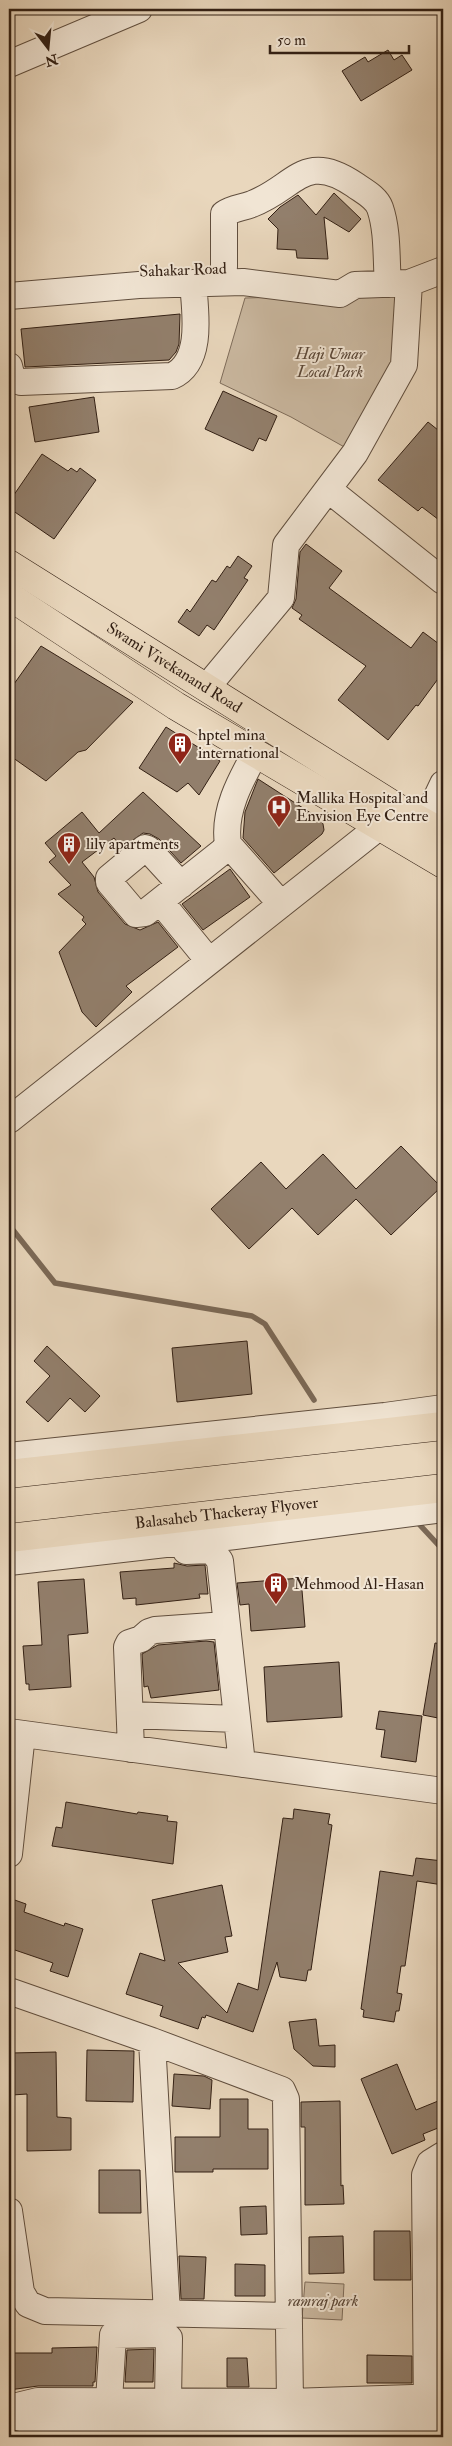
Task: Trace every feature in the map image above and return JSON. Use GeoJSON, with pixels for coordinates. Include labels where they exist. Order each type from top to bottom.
{"type":"FeatureCollection","features":[{"type":"Feature","properties":{"kind":"main road","name":"Swami Vivekanand Road"},"geometry":{"type":"LineString","coordinates":[[9,564],[207,687],[389,817]]}},
{"type":"Feature","properties":{"kind":"main road","name":"Swami Vivekanand Road"},"geometry":{"type":"LineString","coordinates":[[9,596],[176,706],[256,754],[427,834],[443,864]]}},
{"type":"Feature","properties":{"kind":"main road"},"geometry":{"type":"LineString","coordinates":[[9,1474],[443,1426]]}},
{"type":"Feature","properties":{"kind":"main road","name":"Balasaheb Thackeray Flyover"},"geometry":{"type":"LineString","coordinates":[[9,1538],[443,1488]]}},
{"type":"Feature","properties":{"kind":"street"},"geometry":{"type":"LineString","coordinates":[[9,64],[139,9]]}},
{"type":"Feature","properties":{"kind":"street"},"geometry":{"type":"LineString","coordinates":[[207,687],[281,598],[286,545],[355,453],[404,365],[399,283],[379,206],[372,197],[340,175],[317,170],[305,173],[252,205],[232,209],[224,214],[224,267]]}},
{"type":"Feature","properties":{"kind":"street","name":"Sahakar Road"},"geometry":{"type":"LineString","coordinates":[[9,296],[224,267],[339,275],[355,285]]}},
{"type":"Feature","properties":{"kind":"street","name":"Sahakar Road"},"geometry":{"type":"LineString","coordinates":[[9,281],[139,278],[193,283],[243,282],[340,294],[355,285],[399,283],[443,270]]}},
{"type":"Feature","properties":{"kind":"street"},"geometry":{"type":"LineString","coordinates":[[9,366],[12,378],[21,382],[172,376],[184,368],[192,351],[196,334],[193,283]]}},
{"type":"Feature","properties":{"kind":"street"},"geometry":{"type":"LineString","coordinates":[[329,490],[443,581]]}},
{"type":"Feature","properties":{"kind":"street"},"geometry":{"type":"LineString","coordinates":[[256,754],[233,800],[226,824],[228,844],[281,904]]}},
{"type":"Feature","properties":{"kind":"street"},"geometry":{"type":"LineString","coordinates":[[427,834],[443,784]]}},
{"type":"Feature","properties":{"kind":"street"},"geometry":{"type":"LineString","coordinates":[[9,1120],[389,817]]}},
{"type":"Feature","properties":{"kind":"street"},"geometry":{"type":"LineString","coordinates":[[181,884],[148,849],[144,848],[109,878],[111,886],[136,914],[145,913],[223,851],[228,844]]}},
{"type":"Feature","properties":{"kind":"street"},"geometry":{"type":"LineString","coordinates":[[160,901],[209,961]]}},
{"type":"Feature","properties":{"kind":"street"},"geometry":{"type":"LineString","coordinates":[[9,1456],[385,1416],[443,1408]]}},
{"type":"Feature","properties":{"kind":"street"},"geometry":{"type":"LineString","coordinates":[[9,1562],[235,1536],[443,1509]]}},
{"type":"Feature","properties":{"kind":"street"},"geometry":{"type":"LineString","coordinates":[[118,1560],[207,1549],[212,1550],[220,1561],[242,1764]]}},
{"type":"Feature","properties":{"kind":"street"},"geometry":{"type":"LineString","coordinates":[[131,1749],[127,1647],[129,1643],[141,1639],[155,1630],[226,1625]]}},
{"type":"Feature","properties":{"kind":"street"},"geometry":{"type":"LineString","coordinates":[[130,1715],[237,1719]]}},
{"type":"Feature","properties":{"kind":"street"},"geometry":{"type":"LineString","coordinates":[[9,1854],[16,1733],[443,1791]]}},
{"type":"Feature","properties":{"kind":"street"},"geometry":{"type":"LineString","coordinates":[[9,1991],[152,2041],[282,2090],[286,2099],[290,2402]]}},
{"type":"Feature","properties":{"kind":"street"},"geometry":{"type":"LineString","coordinates":[[152,2041],[167,2314]]}},
{"type":"Feature","properties":{"kind":"street"},"geometry":{"type":"LineString","coordinates":[[435,2409],[425,2175],[430,2163],[443,2155]]}},
{"type":"Feature","properties":{"kind":"street"},"geometry":{"type":"LineString","coordinates":[[9,2211],[22,2292],[28,2304],[45,2311],[289,2316]]}},
{"type":"Feature","properties":{"kind":"street"},"geometry":{"type":"LineString","coordinates":[[116,2415],[113,2335],[164,2334],[169,2338],[168,2401]]}},
{"type":"Feature","properties":{"kind":"street"},"geometry":{"type":"LineString","coordinates":[[9,2408],[38,2401],[116,2415],[168,2401],[290,2402],[435,2409]]}},
{"type":"Feature","properties":{"kind":"street"},"geometry":{"type":"LineString","coordinates":[[9,2415],[38,2422],[116,2415],[435,2409]]}},
{"type":"Feature","properties":{"kind":"green space","name":"Haji Umar Local Park"},"geometry":{"type":"Polygon","coordinates":[[[394,294],[404,365],[355,453],[291,417],[220,383],[245,298],[394,294]]]}},
{"type":"Feature","properties":{"kind":"green space","name":"ramraj park"},"geometry":{"type":"Polygon","coordinates":[[[305,2282],[344,2284],[342,2320],[302,2318],[305,2282]]]}},
{"type":"Feature","properties":{"kind":"building"},"geometry":{"type":"Polygon","coordinates":[[[388,50],[394,60],[402,55],[412,70],[361,101],[342,71],[365,57],[368,62],[388,50]]]}},
{"type":"Feature","properties":{"kind":"building"},"geometry":{"type":"Polygon","coordinates":[[[334,193],[361,219],[349,232],[324,217],[328,259],[297,258],[296,250],[277,249],[278,229],[268,219],[280,207],[298,195],[316,215],[334,193]]]}},
{"type":"Feature","properties":{"kind":"building"},"geometry":{"type":"Polygon","coordinates":[[[180,314],[179,344],[176,352],[169,360],[25,367],[21,329],[180,314]]]}},
{"type":"Feature","properties":{"kind":"building"},"geometry":{"type":"Polygon","coordinates":[[[223,391],[277,416],[266,441],[259,438],[253,451],[205,429],[223,391]]]}},
{"type":"Feature","properties":{"kind":"building"},"geometry":{"type":"Polygon","coordinates":[[[94,397],[99,432],[35,442],[29,407],[94,397]]]}},
{"type":"Feature","properties":{"kind":"building"},"geometry":{"type":"Polygon","coordinates":[[[428,422],[443,434],[443,523],[422,507],[418,511],[378,480],[428,422]]]}},
{"type":"Feature","properties":{"kind":"building"},"geometry":{"type":"Polygon","coordinates":[[[42,454],[68,471],[71,468],[77,472],[80,468],[96,480],[54,539],[9,508],[9,502],[42,454]]]}},
{"type":"Feature","properties":{"kind":"building"},"geometry":{"type":"Polygon","coordinates":[[[306,544],[342,571],[329,588],[411,648],[423,632],[443,647],[443,672],[418,706],[416,705],[388,740],[338,700],[366,666],[299,619],[302,615],[292,608],[296,599],[300,552],[306,544]]]}},
{"type":"Feature","properties":{"kind":"building"},"geometry":{"type":"Polygon","coordinates":[[[238,556],[252,566],[244,578],[248,580],[214,630],[207,625],[199,636],[178,622],[187,609],[190,612],[212,580],[216,582],[227,566],[230,568],[238,556]]]}},
{"type":"Feature","properties":{"kind":"building"},"geometry":{"type":"Polygon","coordinates":[[[41,646],[133,702],[86,750],[78,752],[46,781],[9,755],[9,691],[41,646]]]}},
{"type":"Feature","properties":{"kind":"building","name":"hptel mina international"},"geometry":{"type":"Polygon","coordinates":[[[166,727],[220,761],[199,795],[188,783],[177,792],[139,768],[166,727]]]}},
{"type":"Feature","properties":{"kind":"building"},"geometry":{"type":"Polygon","coordinates":[[[258,779],[320,819],[323,824],[324,830],[322,834],[274,873],[243,838],[245,812],[258,779]]]}},
{"type":"Feature","properties":{"kind":"building"},"geometry":{"type":"Polygon","coordinates":[[[143,792],[201,846],[181,863],[159,839],[150,834],[143,833],[122,848],[114,838],[82,862],[94,877],[98,892],[125,924],[140,930],[158,922],[178,947],[126,986],[132,992],[96,1027],[82,1012],[59,952],[86,924],[82,920],[84,917],[58,894],[71,885],[49,862],[56,856],[45,843],[82,812],[99,833],[143,792]]]}},
{"type":"Feature","properties":{"kind":"building"},"geometry":{"type":"Polygon","coordinates":[[[230,869],[250,897],[203,930],[182,904],[230,869]]]}},
{"type":"Feature","properties":{"kind":"building"},"geometry":{"type":"Polygon","coordinates":[[[401,1146],[441,1187],[391,1235],[356,1199],[318,1235],[292,1208],[249,1249],[211,1209],[261,1162],[286,1189],[323,1154],[356,1189],[401,1146]]]}},
{"type":"Feature","properties":{"kind":"building"},"geometry":{"type":"Polygon","coordinates":[[[247,1341],[252,1394],[177,1402],[172,1348],[247,1341]]]}},
{"type":"Feature","properties":{"kind":"building"},"geometry":{"type":"Polygon","coordinates":[[[47,1346],[100,1396],[85,1412],[70,1398],[48,1422],[26,1402],[50,1376],[34,1361],[47,1346]]]}},
{"type":"Feature","properties":{"kind":"building"},"geometry":{"type":"Polygon","coordinates":[[[174,1563],[187,1566],[205,1565],[208,1594],[199,1594],[200,1598],[136,1605],[136,1598],[123,1599],[120,1572],[174,1568],[174,1563]]]}},
{"type":"Feature","properties":{"kind":"building","name":"Mehmood Al-Hasan"},"geometry":{"type":"Polygon","coordinates":[[[301,1578],[305,1627],[251,1631],[249,1604],[240,1605],[237,1583],[301,1578]]]}},
{"type":"Feature","properties":{"kind":"building"},"geometry":{"type":"Polygon","coordinates":[[[84,1579],[88,1633],[68,1635],[71,1687],[29,1690],[29,1684],[26,1684],[23,1646],[42,1645],[38,1582],[84,1579]]]}},
{"type":"Feature","properties":{"kind":"building"},"geometry":{"type":"Polygon","coordinates":[[[214,1642],[219,1690],[151,1698],[148,1686],[144,1687],[142,1654],[158,1645],[214,1642]]]}},
{"type":"Feature","properties":{"kind":"building"},"geometry":{"type":"Polygon","coordinates":[[[435,1643],[443,1644],[443,1719],[423,1715],[435,1643]]]}},
{"type":"Feature","properties":{"kind":"building"},"geometry":{"type":"Polygon","coordinates":[[[339,1662],[342,1717],[267,1722],[264,1667],[339,1662]]]}},
{"type":"Feature","properties":{"kind":"building"},"geometry":{"type":"Polygon","coordinates":[[[379,1711],[422,1716],[416,1762],[381,1757],[385,1730],[376,1729],[379,1711]]]}},
{"type":"Feature","properties":{"kind":"building"},"geometry":{"type":"Polygon","coordinates":[[[66,1802],[137,1814],[138,1812],[168,1816],[167,1821],[177,1822],[173,1864],[52,1846],[56,1827],[62,1828],[66,1802]]]}},
{"type":"Feature","properties":{"kind":"building"},"geometry":{"type":"Polygon","coordinates":[[[294,1809],[330,1814],[328,1824],[332,1825],[311,1970],[308,1970],[306,1981],[280,1977],[277,1962],[253,2032],[206,2015],[205,2018],[202,2017],[198,2029],[160,2016],[163,2006],[126,1994],[140,1953],[165,1961],[152,1900],[222,1885],[232,1936],[225,1937],[228,1952],[178,1963],[227,2013],[238,1983],[258,1990],[283,1818],[293,1819],[294,1809]]]}},
{"type":"Feature","properties":{"kind":"building"},"geometry":{"type":"Polygon","coordinates":[[[416,1858],[443,1861],[443,1885],[417,1881],[405,1966],[401,1966],[397,1993],[402,1994],[399,2011],[396,2011],[394,2022],[363,2017],[364,2010],[361,2009],[380,1871],[413,1876],[416,1858]]]}},
{"type":"Feature","properties":{"kind":"building"},"geometry":{"type":"Polygon","coordinates":[[[9,1898],[26,1904],[24,1912],[64,1926],[65,1923],[83,1929],[68,1977],[50,1971],[53,1963],[12,1949],[14,1944],[12,1943],[9,1947],[9,1898]]]}},
{"type":"Feature","properties":{"kind":"building"},"geometry":{"type":"Polygon","coordinates":[[[316,2019],[319,2046],[335,2045],[335,2067],[313,2066],[294,2049],[289,2022],[316,2019]]]}},
{"type":"Feature","properties":{"kind":"building"},"geometry":{"type":"Polygon","coordinates":[[[87,2050],[134,2051],[133,2102],[86,2101],[87,2050]]]}},
{"type":"Feature","properties":{"kind":"building"},"geometry":{"type":"Polygon","coordinates":[[[56,2052],[57,2117],[71,2118],[71,2150],[27,2151],[27,2094],[12,2095],[11,2053],[56,2052]]]}},
{"type":"Feature","properties":{"kind":"building"},"geometry":{"type":"Polygon","coordinates":[[[397,2064],[416,2110],[443,2099],[443,2126],[423,2134],[425,2140],[392,2154],[361,2079],[397,2064]]]}},
{"type":"Feature","properties":{"kind":"building"},"geometry":{"type":"Polygon","coordinates":[[[174,2074],[204,2076],[212,2080],[210,2109],[172,2106],[174,2074]]]}},
{"type":"Feature","properties":{"kind":"building"},"geometry":{"type":"Polygon","coordinates":[[[220,2099],[248,2099],[248,2129],[268,2129],[268,2169],[213,2169],[213,2172],[175,2172],[175,2137],[220,2137],[220,2099]]]}},
{"type":"Feature","properties":{"kind":"building"},"geometry":{"type":"Polygon","coordinates":[[[340,2101],[341,2186],[343,2185],[344,2204],[305,2205],[305,2127],[301,2127],[301,2102],[340,2101]]]}},
{"type":"Feature","properties":{"kind":"building"},"geometry":{"type":"Polygon","coordinates":[[[99,2170],[140,2170],[141,2213],[99,2213],[99,2170]]]}},
{"type":"Feature","properties":{"kind":"building"},"geometry":{"type":"Polygon","coordinates":[[[266,2206],[267,2234],[241,2235],[240,2207],[266,2206]]]}},
{"type":"Feature","properties":{"kind":"building"},"geometry":{"type":"Polygon","coordinates":[[[374,2231],[410,2231],[411,2280],[374,2280],[374,2231]]]}},
{"type":"Feature","properties":{"kind":"building"},"geometry":{"type":"Polygon","coordinates":[[[343,2236],[344,2273],[309,2274],[309,2237],[343,2236]]]}},
{"type":"Feature","properties":{"kind":"building"},"geometry":{"type":"Polygon","coordinates":[[[179,2256],[206,2257],[204,2299],[181,2299],[179,2256]]]}},
{"type":"Feature","properties":{"kind":"building"},"geometry":{"type":"Polygon","coordinates":[[[235,2264],[265,2265],[265,2296],[235,2296],[235,2264]]]}},
{"type":"Feature","properties":{"kind":"building"},"geometry":{"type":"Polygon","coordinates":[[[97,2347],[95,2382],[93,2382],[93,2386],[38,2386],[9,2390],[9,2353],[52,2353],[52,2348],[97,2347]]]}},
{"type":"Feature","properties":{"kind":"building"},"geometry":{"type":"Polygon","coordinates":[[[154,2349],[153,2382],[125,2382],[127,2350],[154,2349]]]}},
{"type":"Feature","properties":{"kind":"building"},"geometry":{"type":"Polygon","coordinates":[[[367,2355],[412,2356],[412,2383],[367,2383],[367,2355]]]}},
{"type":"Feature","properties":{"kind":"building"},"geometry":{"type":"Polygon","coordinates":[[[227,2358],[247,2358],[249,2387],[227,2387],[227,2358]]]}},
{"type":"Feature","properties":{"kind":"waterway"},"geometry":{"type":"LineString","coordinates":[[9,1225],[55,1283],[252,1316],[265,1324],[314,1400]]}},
{"type":"Feature","properties":{"kind":"waterway"},"geometry":{"type":"LineString","coordinates":[[418,1523],[443,1550]]}},
{"type":"Feature","properties":{"kind":"place","name":"hptel mina international"},"geometry":{"type":"Point","coordinates":[180,765]}},
{"type":"Feature","properties":{"kind":"place","name":"Mallika Hospital and Envision Eye Centre"},"geometry":{"type":"Point","coordinates":[279,828]}},
{"type":"Feature","properties":{"kind":"place","name":"lily apartments"},"geometry":{"type":"Point","coordinates":[69,865]}},
{"type":"Feature","properties":{"kind":"place","name":"Mehmood Al-Hasan"},"geometry":{"type":"Point","coordinates":[276,1605]}}]}
